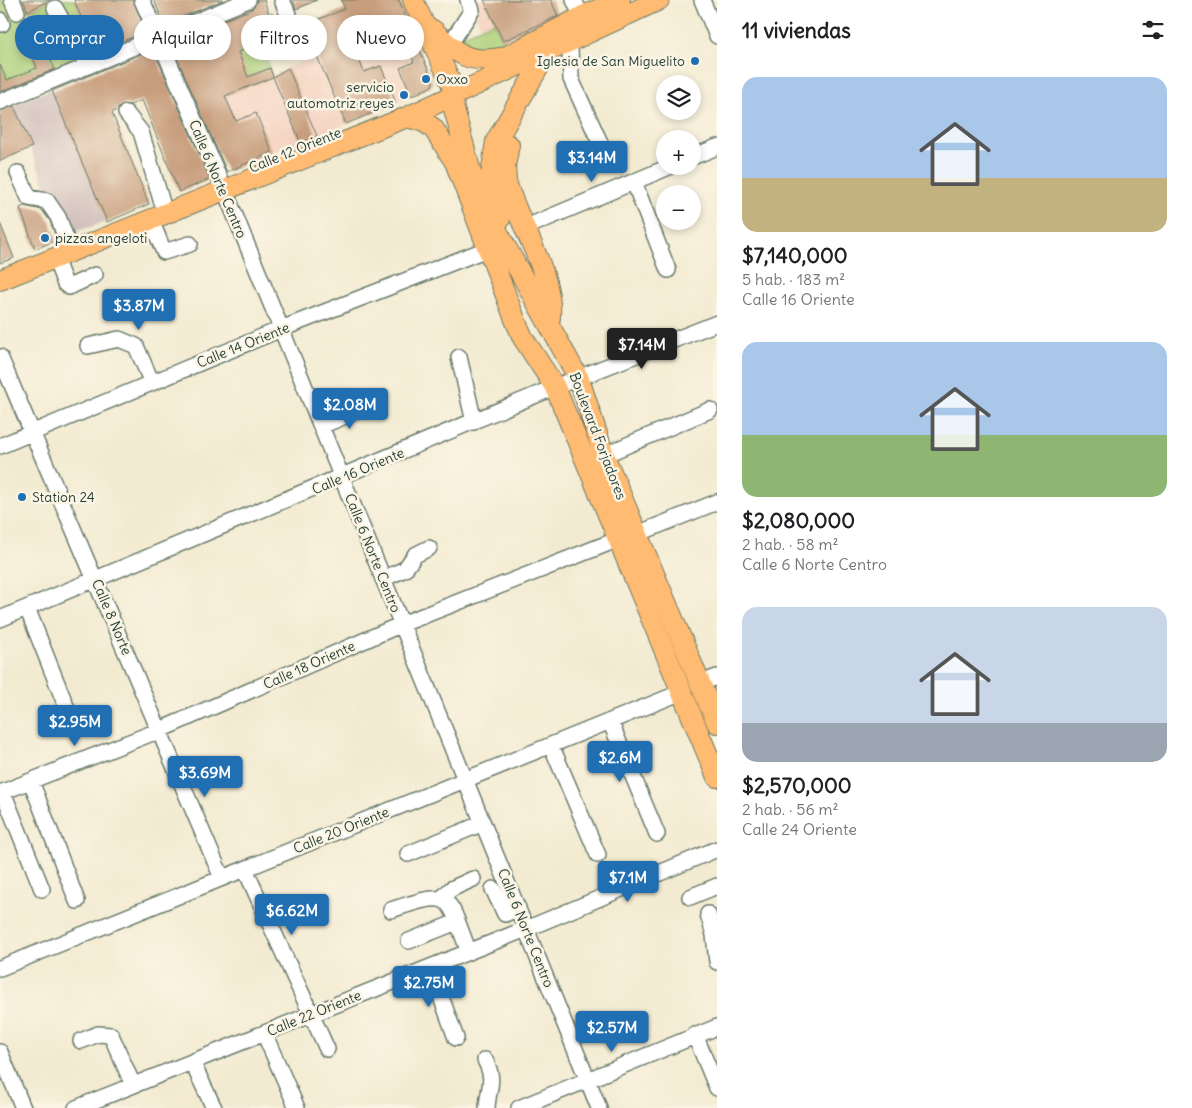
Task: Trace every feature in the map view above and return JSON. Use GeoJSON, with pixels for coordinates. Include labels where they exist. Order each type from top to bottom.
{"type":"FeatureCollection","features":[{"type":"Feature","properties":{"kind":"main road"},"geometry":{"type":"LineString","coordinates":[[535,354],[531,326],[507,248],[492,186],[493,153],[501,130],[547,52],[564,33],[578,23],[620,0]]}},
{"type":"Feature","properties":{"kind":"main road"},"geometry":{"type":"LineString","coordinates":[[549,322],[551,303],[506,181],[505,166],[508,148],[578,23],[659,0]]}},
{"type":"Feature","properties":{"kind":"main road"},"geometry":{"type":"LineString","coordinates":[[417,8],[448,47],[455,52],[485,60],[505,57]]}},
{"type":"Feature","properties":{"kind":"main road","name":"Boulevard Forjadores"},"geometry":{"type":"LineString","coordinates":[[417,8],[452,91],[473,180],[507,248],[579,379],[628,537],[682,692],[717,777]]}},
{"type":"Feature","properties":{"kind":"main road","name":"Calle 12 Oriente"},"geometry":{"type":"LineString","coordinates":[[0,268],[162,203],[222,185],[407,117],[505,57],[578,23]]}},
{"type":"Feature","properties":{"kind":"main road","name":"Calle 12 Oriente"},"geometry":{"type":"LineString","coordinates":[[0,280],[150,220],[222,185],[547,52]]}},
{"type":"Feature","properties":{"kind":"main road","name":"Boulevard Forjadores"},"geometry":{"type":"LineString","coordinates":[[407,117],[428,124],[455,162],[487,249],[523,338],[555,387],[628,537],[709,680],[717,723]]}},
{"type":"Feature","properties":{"kind":"street","name":"Calle 6 Norte Centro"},"geometry":{"type":"LineString","coordinates":[[142,0],[148,15]]}},
{"type":"Feature","properties":{"kind":"street"},"geometry":{"type":"LineString","coordinates":[[211,15],[248,0]]}},
{"type":"Feature","properties":{"kind":"street"},"geometry":{"type":"LineString","coordinates":[[282,0],[288,15]]}},
{"type":"Feature","properties":{"kind":"street"},"geometry":{"type":"LineString","coordinates":[[448,47],[472,10],[468,0]]}},
{"type":"Feature","properties":{"kind":"street"},"geometry":{"type":"LineString","coordinates":[[702,0],[717,36]]}},
{"type":"Feature","properties":{"kind":"street"},"geometry":{"type":"LineString","coordinates":[[55,8],[88,66]]}},
{"type":"Feature","properties":{"kind":"street"},"geometry":{"type":"LineString","coordinates":[[578,23],[571,79],[608,160]]}},
{"type":"Feature","properties":{"kind":"street"},"geometry":{"type":"LineString","coordinates":[[0,102],[134,47]]}},
{"type":"Feature","properties":{"kind":"street","name":"Calle 6 Norte Centro"},"geometry":{"type":"LineString","coordinates":[[167,60],[222,185],[483,823],[510,914],[526,929],[599,1108]]}},
{"type":"Feature","properties":{"kind":"street"},"geometry":{"type":"LineString","coordinates":[[126,112],[141,132],[162,203]]}},
{"type":"Feature","properties":{"kind":"street"},"geometry":{"type":"LineString","coordinates":[[701,153],[717,147]]}},
{"type":"Feature","properties":{"kind":"street"},"geometry":{"type":"LineString","coordinates":[[524,228],[656,172]]}},
{"type":"Feature","properties":{"kind":"street"},"geometry":{"type":"LineString","coordinates":[[18,173],[30,198],[47,201],[58,217],[67,241]]}},
{"type":"Feature","properties":{"kind":"street"},"geometry":{"type":"LineString","coordinates":[[634,182],[668,270]]}},
{"type":"Feature","properties":{"kind":"street"},"geometry":{"type":"LineString","coordinates":[[150,220],[164,252],[190,244]]}},
{"type":"Feature","properties":{"kind":"street","name":"Calle 14 Oriente"},"geometry":{"type":"LineString","coordinates":[[0,446],[281,329],[487,249]]}},
{"type":"Feature","properties":{"kind":"street"},"geometry":{"type":"LineString","coordinates":[[55,258],[65,284],[68,287],[95,275]]}},
{"type":"Feature","properties":{"kind":"street","name":"Calle 16 Oriente"},"geometry":{"type":"LineString","coordinates":[[0,619],[342,478],[555,387],[717,323]]}},
{"type":"Feature","properties":{"kind":"street"},"geometry":{"type":"LineString","coordinates":[[88,346],[119,339],[136,346],[152,383]]}},
{"type":"Feature","properties":{"kind":"street"},"geometry":{"type":"LineString","coordinates":[[459,356],[474,422]]}},
{"type":"Feature","properties":{"kind":"street","name":"Calle 8 Norte"},"geometry":{"type":"LineString","coordinates":[[0,357],[222,878]]}},
{"type":"Feature","properties":{"kind":"street"},"geometry":{"type":"LineString","coordinates":[[321,426],[368,407]]}},
{"type":"Feature","properties":{"kind":"street"},"geometry":{"type":"LineString","coordinates":[[604,455],[710,410]]}},
{"type":"Feature","properties":{"kind":"street","name":"Calle 18 Oriente"},"geometry":{"type":"LineString","coordinates":[[2,792],[160,730],[402,624],[717,502]]}},
{"type":"Feature","properties":{"kind":"street"},"geometry":{"type":"LineString","coordinates":[[383,579],[405,569],[415,555],[429,548]]}},
{"type":"Feature","properties":{"kind":"street"},"geometry":{"type":"LineString","coordinates":[[26,608],[70,716]]}},
{"type":"Feature","properties":{"kind":"street","name":"Calle 20 Oriente"},"geometry":{"type":"LineString","coordinates":[[2,962],[246,869],[682,692]]}},
{"type":"Feature","properties":{"kind":"street"},"geometry":{"type":"LineString","coordinates":[[610,721],[657,834]]}},
{"type":"Feature","properties":{"kind":"street"},"geometry":{"type":"LineString","coordinates":[[551,745],[598,855]]}},
{"type":"Feature","properties":{"kind":"street"},"geometry":{"type":"LineString","coordinates":[[31,781],[77,901]]}},
{"type":"Feature","properties":{"kind":"street"},"geometry":{"type":"LineString","coordinates":[[2,792],[42,889]]}},
{"type":"Feature","properties":{"kind":"street"},"geometry":{"type":"LineString","coordinates":[[408,854],[483,823]]}},
{"type":"Feature","properties":{"kind":"street","name":"Calle 22 Oriente"},"geometry":{"type":"LineString","coordinates":[[76,1108],[526,929],[717,849]]}},
{"type":"Feature","properties":{"kind":"street"},"geometry":{"type":"LineString","coordinates":[[246,869],[327,1049]]}},
{"type":"Feature","properties":{"kind":"street"},"geometry":{"type":"LineString","coordinates":[[442,898],[451,889],[473,879]]}},
{"type":"Feature","properties":{"kind":"street"},"geometry":{"type":"LineString","coordinates":[[690,897],[717,886]]}},
{"type":"Feature","properties":{"kind":"street"},"geometry":{"type":"LineString","coordinates":[[493,889],[510,914]]}},
{"type":"Feature","properties":{"kind":"street"},"geometry":{"type":"LineString","coordinates":[[391,910],[430,897],[442,898],[451,905],[469,952]]}},
{"type":"Feature","properties":{"kind":"street"},"geometry":{"type":"LineString","coordinates":[[708,914],[716,934],[717,962]]}},
{"type":"Feature","properties":{"kind":"street"},"geometry":{"type":"LineString","coordinates":[[409,941],[458,922]]}},
{"type":"Feature","properties":{"kind":"street"},"geometry":{"type":"LineString","coordinates":[[430,967],[456,1038]]}},
{"type":"Feature","properties":{"kind":"street"},"geometry":{"type":"LineString","coordinates":[[519,1108],[717,1027]]}},
{"type":"Feature","properties":{"kind":"street"},"geometry":{"type":"LineString","coordinates":[[264,1033],[297,1108]]}},
{"type":"Feature","properties":{"kind":"street"},"geometry":{"type":"LineString","coordinates":[[81,1042],[98,1034],[111,1035],[133,1085]]}},
{"type":"Feature","properties":{"kind":"street"},"geometry":{"type":"LineString","coordinates":[[696,1035],[717,1088]]}},
{"type":"Feature","properties":{"kind":"street"},"geometry":{"type":"LineString","coordinates":[[0,1052],[23,1108]]}},
{"type":"Feature","properties":{"kind":"street"},"geometry":{"type":"LineString","coordinates":[[485,1060],[491,1072],[492,1083],[487,1108]]}},
{"type":"Feature","properties":{"kind":"street"},"geometry":{"type":"LineString","coordinates":[[192,1062],[214,1108]]}},
{"type":"Feature","properties":{"kind":"shaded area"},"geometry":{"type":"Polygon","coordinates":[[[470,0],[484,0],[494,22],[481,27],[470,0]]]}},
{"type":"Feature","properties":{"kind":"shaded area"},"geometry":{"type":"Polygon","coordinates":[[[307,60],[319,60],[346,124],[317,136],[288,68],[307,60]]]}},
{"type":"Feature","properties":{"kind":"shaded area"},"geometry":{"type":"Polygon","coordinates":[[[359,60],[413,60],[414,62],[400,68],[412,96],[396,103],[381,66],[364,72],[359,60]]]}},
{"type":"Feature","properties":{"kind":"shaded area"},"geometry":{"type":"Polygon","coordinates":[[[273,77],[301,143],[272,152],[256,113],[236,121],[225,95],[273,77]]]}},
{"type":"Feature","properties":{"kind":"shaded area"},"geometry":{"type":"Polygon","coordinates":[[[52,89],[107,222],[65,234],[13,105],[52,89]]]}},
{"type":"Feature","properties":{"kind":"green space"},"geometry":{"type":"Polygon","coordinates":[[[0,0],[23,0],[28,11],[22,13],[23,15],[15,15],[15,60],[34,60],[37,68],[7,80],[0,64],[0,0]]]}},
{"type":"Feature","properties":{"kind":"green space"},"geometry":{"type":"Polygon","coordinates":[[[43,0],[74,0],[104,15],[30,15],[28,11],[43,5],[43,0]]]}},
{"type":"Feature","properties":{"kind":"green space"},"geometry":{"type":"Polygon","coordinates":[[[494,22],[504,45],[484,49],[467,45],[454,39],[494,22]]]}},
{"type":"Feature","properties":{"kind":"green space"},"geometry":{"type":"Polygon","coordinates":[[[241,51],[241,60],[267,60],[270,68],[224,87],[238,52],[241,51]]]}},
{"type":"Feature","properties":{"kind":"green space"},"geometry":{"type":"Polygon","coordinates":[[[50,60],[82,60],[56,72],[50,60]]]}},
{"type":"Feature","properties":{"kind":"building"},"geometry":{"type":"Polygon","coordinates":[[[23,0],[50,0],[28,11],[23,0]]]}},
{"type":"Feature","properties":{"kind":"building"},"geometry":{"type":"Polygon","coordinates":[[[74,0],[133,0],[139,15],[134,15],[134,37],[124,40],[124,15],[80,15],[74,0]]]}},
{"type":"Feature","properties":{"kind":"building"},"geometry":{"type":"Polygon","coordinates":[[[154,0],[223,0],[186,15],[160,15],[154,0]]]}},
{"type":"Feature","properties":{"kind":"building"},"geometry":{"type":"Polygon","coordinates":[[[257,0],[264,0],[269,14],[272,13],[273,15],[241,15],[241,51],[238,52],[248,77],[270,68],[273,77],[225,96],[236,121],[256,113],[272,152],[227,172],[178,60],[231,60],[231,17],[252,9],[257,0]]]}},
{"type":"Feature","properties":{"kind":"building"},"geometry":{"type":"Polygon","coordinates":[[[293,0],[317,0],[296,9],[293,0]]]}},
{"type":"Feature","properties":{"kind":"building"},"geometry":{"type":"Polygon","coordinates":[[[341,0],[399,0],[405,15],[337,15],[337,60],[359,60],[364,72],[381,66],[396,103],[346,124],[319,60],[327,60],[327,16],[345,9],[341,0]]]}},
{"type":"Feature","properties":{"kind":"building"},"geometry":{"type":"Polygon","coordinates":[[[484,0],[551,0],[558,16],[503,41],[484,0]]]}},
{"type":"Feature","properties":{"kind":"building"},"geometry":{"type":"Polygon","coordinates":[[[134,57],[134,60],[158,60],[210,179],[179,192],[142,100],[130,105],[124,104],[112,113],[149,204],[107,222],[52,91],[134,57]]]}},
{"type":"Feature","properties":{"kind":"building"},"geometry":{"type":"Polygon","coordinates":[[[34,60],[51,60],[55,69],[0,92],[0,65],[7,80],[37,68],[34,60]]]}},
{"type":"Feature","properties":{"kind":"building"},"geometry":{"type":"Polygon","coordinates":[[[413,60],[424,60],[433,82],[432,86],[412,96],[400,68],[414,62],[413,60]]]}},
{"type":"Feature","properties":{"kind":"building"},"geometry":{"type":"Polygon","coordinates":[[[288,68],[317,136],[301,143],[273,77],[288,68]]]}},
{"type":"Feature","properties":{"kind":"building"},"geometry":{"type":"Polygon","coordinates":[[[14,106],[32,147],[0,161],[0,111],[14,106]]]}},
{"type":"Feature","properties":{"kind":"building"},"geometry":{"type":"Polygon","coordinates":[[[24,206],[42,210],[50,221],[57,240],[35,249],[20,208],[24,206]]]}},
{"type":"Feature","properties":{"kind":"building"},"geometry":{"type":"Polygon","coordinates":[[[0,223],[14,258],[0,263],[0,223]]]}},
{"type":"Feature","properties":{"kind":"place","name":"Iglesia de San Miguelito"},"geometry":{"type":"Point","coordinates":[695,61]}},
{"type":"Feature","properties":{"kind":"place","name":"Oxxo"},"geometry":{"type":"Point","coordinates":[426,79]}},
{"type":"Feature","properties":{"kind":"place","name":"servicio automotriz reyes"},"geometry":{"type":"Point","coordinates":[404,95]}},
{"type":"Feature","properties":{"kind":"place","name":"pizzas angeloti"},"geometry":{"type":"Point","coordinates":[45,238]}},
{"type":"Feature","properties":{"kind":"place","name":"Station 24"},"geometry":{"type":"Point","coordinates":[22,497]}}]}
